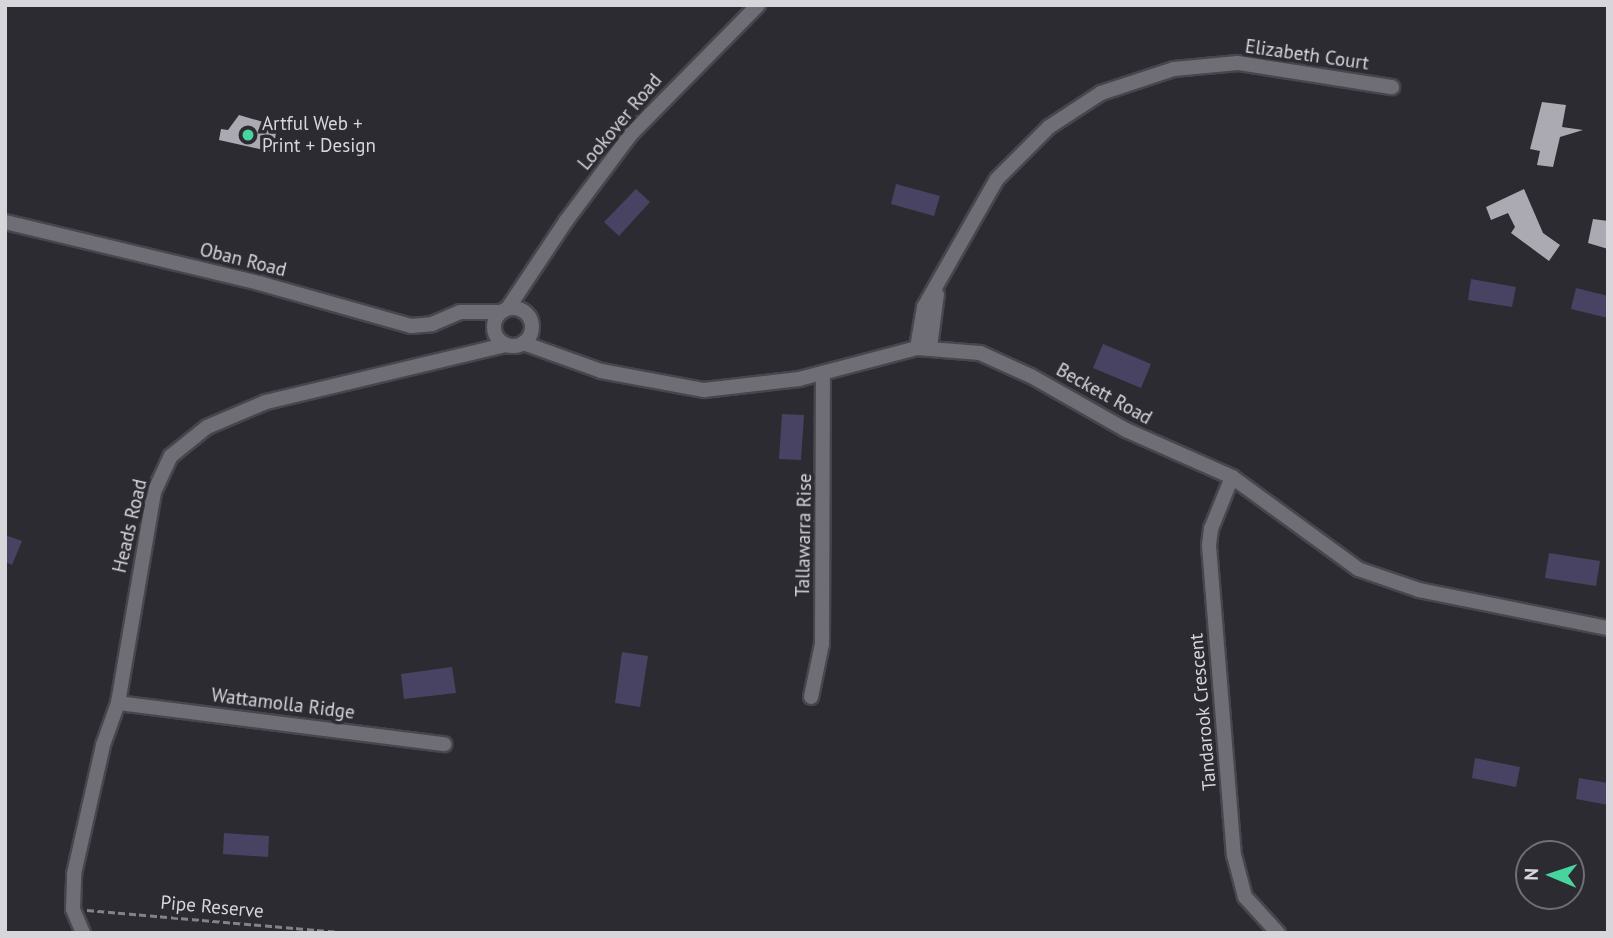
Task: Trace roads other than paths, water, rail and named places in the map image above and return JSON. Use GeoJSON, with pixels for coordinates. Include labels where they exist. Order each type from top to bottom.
{"type":"FeatureCollection","features":[{"type":"Feature","properties":{"kind":"street","name":"Lookover Road"},"geometry":{"type":"LineString","coordinates":[[499,319],[631,134],[758,5]]}},
{"type":"Feature","properties":{"kind":"street","name":"Elizabeth Court"},"geometry":{"type":"LineString","coordinates":[[923,347],[920,316],[984,198],[1011,163],[1049,127],[1113,88],[1174,69],[1238,63],[1392,87]]}},
{"type":"Feature","properties":{"kind":"street","name":"Oban Road"},"geometry":{"type":"LineString","coordinates":[[5,222],[259,283],[411,326],[469,311],[499,319]]}},
{"type":"Feature","properties":{"kind":"street","name":"Lookover Road"},"geometry":{"type":"LineString","coordinates":[[523,311],[528,279]]}},
{"type":"Feature","properties":{"kind":"street"},"geometry":{"type":"LineString","coordinates":[[484,353],[499,319],[523,311],[531,320],[527,337]]}},
{"type":"Feature","properties":{"kind":"street"},"geometry":{"type":"LineString","coordinates":[[499,319],[506,345]]}},
{"type":"Feature","properties":{"kind":"street","name":"Beckett Road"},"geometry":{"type":"LineString","coordinates":[[527,337],[601,371],[704,390],[743,389],[823,373],[923,347],[994,357],[1126,430],[1231,477],[1341,560],[1376,576],[1459,599],[1608,628]]}},
{"type":"Feature","properties":{"kind":"street","name":"Heads Road"},"geometry":{"type":"LineString","coordinates":[[83,933],[73,909],[74,874],[103,745],[118,703],[155,492],[180,445],[207,427],[278,398],[484,353],[527,337]]}},
{"type":"Feature","properties":{"kind":"street","name":"Tallawarra Rise"},"geometry":{"type":"LineString","coordinates":[[811,697],[822,644],[823,373]]}},
{"type":"Feature","properties":{"kind":"street","name":"Tandarook Crescent"},"geometry":{"type":"LineString","coordinates":[[1231,477],[1211,529],[1209,546],[1234,855],[1245,897],[1278,933]]}},
{"type":"Feature","properties":{"kind":"street","name":"Wattamolla Ridge"},"geometry":{"type":"LineString","coordinates":[[118,703],[444,744]]}},
{"type":"Feature","properties":{"kind":"place","name":"Artful Web + Print + Design"},"geometry":{"type":"Point","coordinates":[248,135]}}]}
